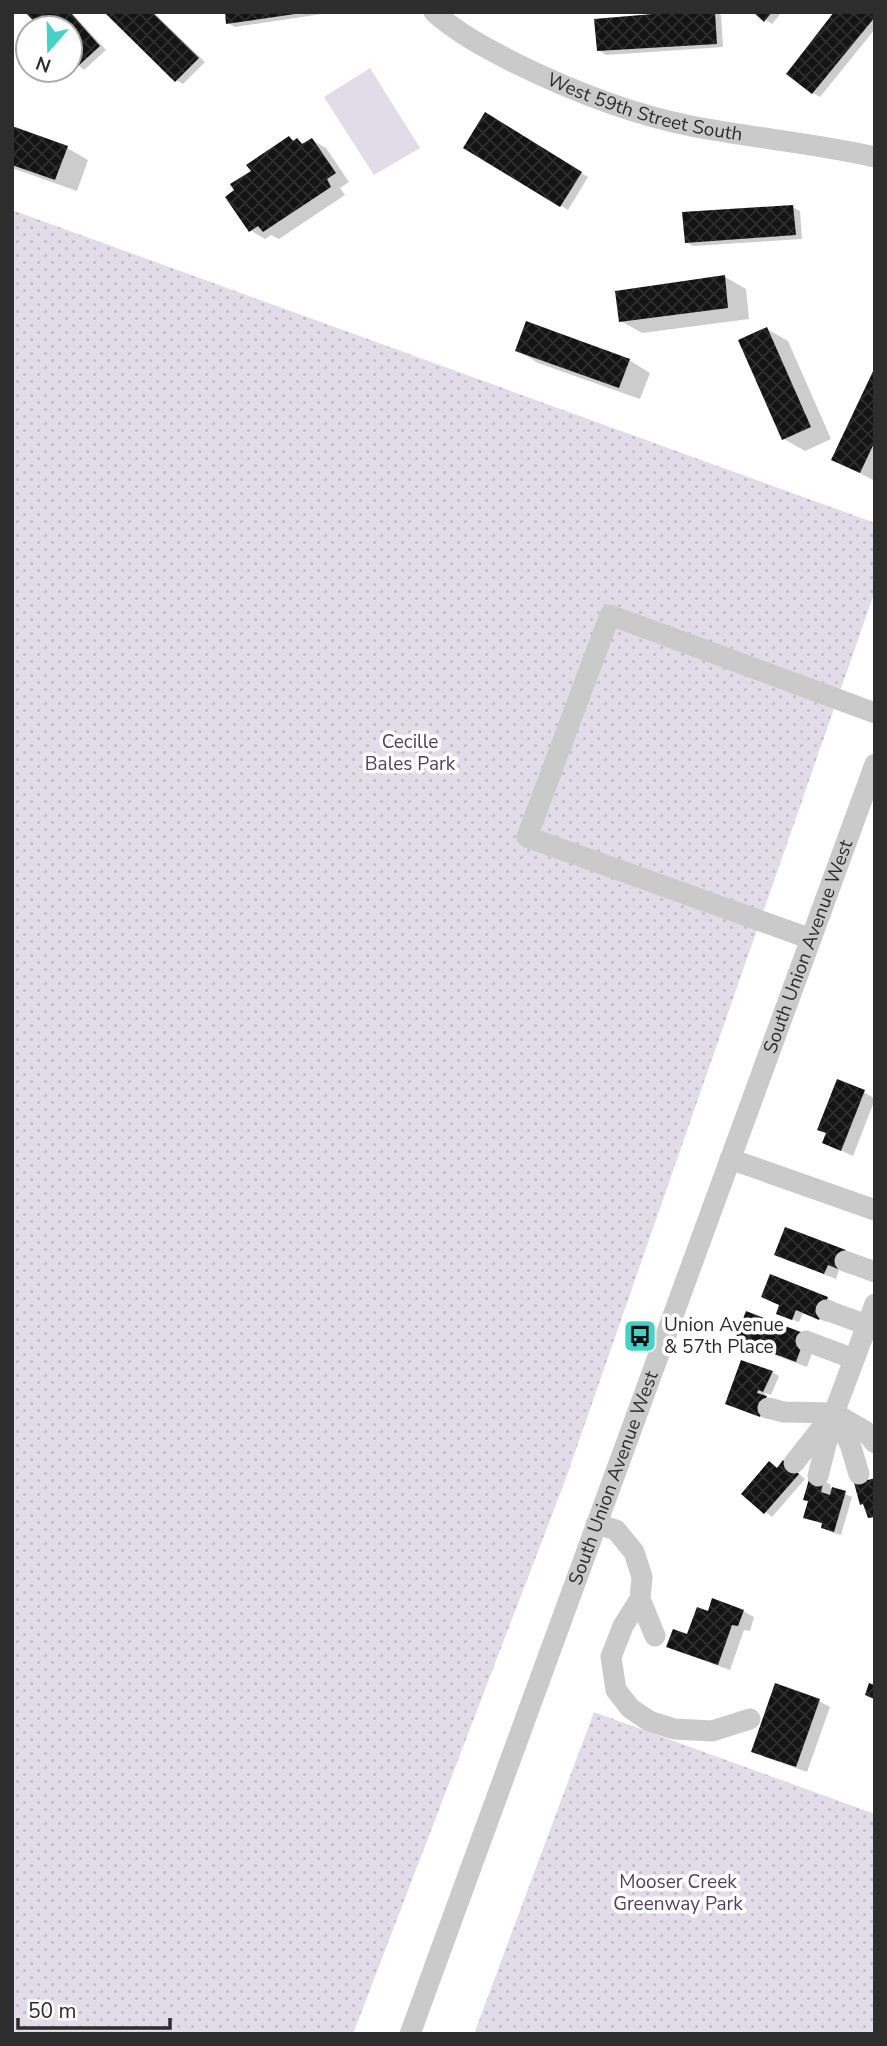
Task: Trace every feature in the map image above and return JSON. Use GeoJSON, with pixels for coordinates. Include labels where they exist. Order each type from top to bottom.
{"type":"FeatureCollection","features":[{"type":"Feature","properties":{"kind":"street","name":"West 59th Street South"},"geometry":{"type":"LineString","coordinates":[[434,12],[498,54],[549,79],[629,109],[691,126],[875,157]]}},
{"type":"Feature","properties":{"kind":"street"},"geometry":{"type":"LineString","coordinates":[[811,939],[527,837],[610,615],[875,713]]}},
{"type":"Feature","properties":{"kind":"street","name":"South Union Avenue West"},"geometry":{"type":"LineString","coordinates":[[410,2034],[875,764]]}},
{"type":"Feature","properties":{"kind":"street"},"geometry":{"type":"LineString","coordinates":[[730,1159],[875,1210]]}},
{"type":"Feature","properties":{"kind":"street"},"geometry":{"type":"LineString","coordinates":[[845,1261],[875,1272]]}},
{"type":"Feature","properties":{"kind":"street"},"geometry":{"type":"LineString","coordinates":[[818,1476],[834,1413],[864,1342],[875,1304]]}},
{"type":"Feature","properties":{"kind":"street"},"geometry":{"type":"LineString","coordinates":[[826,1310],[864,1342]]}},
{"type":"Feature","properties":{"kind":"street"},"geometry":{"type":"LineString","coordinates":[[806,1341],[864,1342]]}},
{"type":"Feature","properties":{"kind":"street"},"geometry":{"type":"LineString","coordinates":[[768,1408],[784,1412],[834,1413],[865,1430],[875,1443]]}},
{"type":"Feature","properties":{"kind":"street"},"geometry":{"type":"LineString","coordinates":[[794,1463],[834,1413]]}},
{"type":"Feature","properties":{"kind":"street"},"geometry":{"type":"LineString","coordinates":[[834,1413],[850,1444],[859,1474]]}},
{"type":"Feature","properties":{"kind":"street"},"geometry":{"type":"LineString","coordinates":[[596,1524],[616,1530],[634,1552],[642,1577],[640,1599],[623,1626],[611,1657],[616,1690],[630,1708],[649,1721],[674,1729],[712,1731],[750,1719]]}},
{"type":"Feature","properties":{"kind":"street"},"geometry":{"type":"LineString","coordinates":[[640,1599],[655,1636]]}},
{"type":"Feature","properties":{"kind":"green space"},"geometry":{"type":"Polygon","coordinates":[[[370,68],[420,148],[374,175],[324,97],[370,68]]]}},
{"type":"Feature","properties":{"kind":"green space","name":"Cecille Bales Park"},"geometry":{"type":"Polygon","coordinates":[[[12,210],[875,523],[875,591],[565,1481],[353,2034],[12,2034],[12,210]]]}},
{"type":"Feature","properties":{"kind":"green space","name":"Mooser Creek Greenway Park"},"geometry":{"type":"Polygon","coordinates":[[[594,1712],[875,1814],[875,2034],[474,2034],[594,1712]]]}},
{"type":"Feature","properties":{"kind":"building"},"geometry":{"type":"Polygon","coordinates":[[[25,12],[72,14],[27,14],[25,12]]]}},
{"type":"Feature","properties":{"kind":"building"},"geometry":{"type":"Polygon","coordinates":[[[104,12],[152,12],[199,58],[175,82],[104,12]]]}},
{"type":"Feature","properties":{"kind":"building"},"geometry":{"type":"Polygon","coordinates":[[[225,12],[294,12],[295,14],[226,24],[225,12]]]}},
{"type":"Feature","properties":{"kind":"building"},"geometry":{"type":"Polygon","coordinates":[[[676,12],[715,12],[717,44],[597,51],[594,19],[676,12]]]}},
{"type":"Feature","properties":{"kind":"building"},"geometry":{"type":"Polygon","coordinates":[[[753,12],[772,12],[764,22],[753,12]]]}},
{"type":"Feature","properties":{"kind":"building"},"geometry":{"type":"Polygon","coordinates":[[[834,12],[875,12],[875,17],[812,94],[786,74],[834,12]]]}},
{"type":"Feature","properties":{"kind":"building"},"geometry":{"type":"Polygon","coordinates":[[[84,28],[100,46],[84,61],[84,28]]]}},
{"type":"Feature","properties":{"kind":"building"},"geometry":{"type":"Polygon","coordinates":[[[485,112],[582,172],[560,207],[463,148],[485,112]]]}},
{"type":"Feature","properties":{"kind":"building"},"geometry":{"type":"Polygon","coordinates":[[[12,126],[68,146],[55,180],[12,165],[12,126]]]}},
{"type":"Feature","properties":{"kind":"building"},"geometry":{"type":"Polygon","coordinates":[[[289,136],[293,141],[297,138],[302,144],[312,138],[336,173],[327,179],[331,187],[263,232],[258,226],[249,232],[225,197],[234,190],[230,184],[251,171],[246,165],[289,136]]]}},
{"type":"Feature","properties":{"kind":"building"},"geometry":{"type":"Polygon","coordinates":[[[793,205],[796,235],[685,243],[682,212],[793,205]]]}},
{"type":"Feature","properties":{"kind":"building"},"geometry":{"type":"Polygon","coordinates":[[[725,275],[728,308],[619,322],[615,291],[725,275]]]}},
{"type":"Feature","properties":{"kind":"building"},"geometry":{"type":"Polygon","coordinates":[[[526,321],[630,359],[619,388],[515,351],[526,321]]]}},
{"type":"Feature","properties":{"kind":"building"},"geometry":{"type":"Polygon","coordinates":[[[767,327],[811,427],[782,440],[738,340],[767,327]]]}},
{"type":"Feature","properties":{"kind":"building"},"geometry":{"type":"Polygon","coordinates":[[[875,367],[875,441],[860,473],[831,460],[875,367]]]}},
{"type":"Feature","properties":{"kind":"building"},"geometry":{"type":"Polygon","coordinates":[[[837,1079],[865,1090],[841,1151],[822,1143],[826,1133],[817,1130],[837,1079]]]}},
{"type":"Feature","properties":{"kind":"building"},"geometry":{"type":"Polygon","coordinates":[[[785,1227],[846,1250],[838,1269],[828,1265],[824,1274],[774,1255],[785,1227]]]}},
{"type":"Feature","properties":{"kind":"building"},"geometry":{"type":"Polygon","coordinates":[[[770,1274],[828,1297],[819,1320],[796,1310],[792,1320],[776,1314],[779,1305],[761,1297],[770,1274]]]}},
{"type":"Feature","properties":{"kind":"building"},"geometry":{"type":"Polygon","coordinates":[[[746,1311],[806,1334],[796,1362],[735,1339],[746,1311]]]}},
{"type":"Feature","properties":{"kind":"building"},"geometry":{"type":"Polygon","coordinates":[[[741,1360],[773,1371],[763,1392],[758,1390],[757,1393],[767,1396],[760,1417],[725,1404],[741,1360]]]}},
{"type":"Feature","properties":{"kind":"building"},"geometry":{"type":"Polygon","coordinates":[[[783,1460],[799,1474],[764,1514],[741,1494],[769,1461],[777,1468],[783,1460]]]}},
{"type":"Feature","properties":{"kind":"building"},"geometry":{"type":"Polygon","coordinates":[[[810,1476],[824,1480],[821,1492],[830,1495],[832,1487],[846,1491],[834,1532],[821,1528],[822,1523],[803,1518],[808,1501],[803,1500],[810,1476]]]}},
{"type":"Feature","properties":{"kind":"building"},"geometry":{"type":"Polygon","coordinates":[[[867,1476],[868,1480],[875,1478],[875,1517],[868,1518],[863,1504],[860,1505],[853,1479],[867,1476]]]}},
{"type":"Feature","properties":{"kind":"building"},"geometry":{"type":"Polygon","coordinates":[[[712,1598],[744,1610],[738,1626],[732,1625],[718,1665],[666,1647],[673,1629],[687,1634],[697,1607],[708,1611],[712,1598]]]}},
{"type":"Feature","properties":{"kind":"building"},"geometry":{"type":"Polygon","coordinates":[[[775,1683],[820,1699],[796,1767],[751,1752],[775,1683]]]}},
{"type":"Feature","properties":{"kind":"building"},"geometry":{"type":"Polygon","coordinates":[[[869,1683],[875,1685],[874,1699],[865,1695],[869,1683]]]}},
{"type":"Feature","properties":{"kind":"place","name":"Union Avenue & 57th Place"},"geometry":{"type":"Point","coordinates":[640,1336]}}]}
